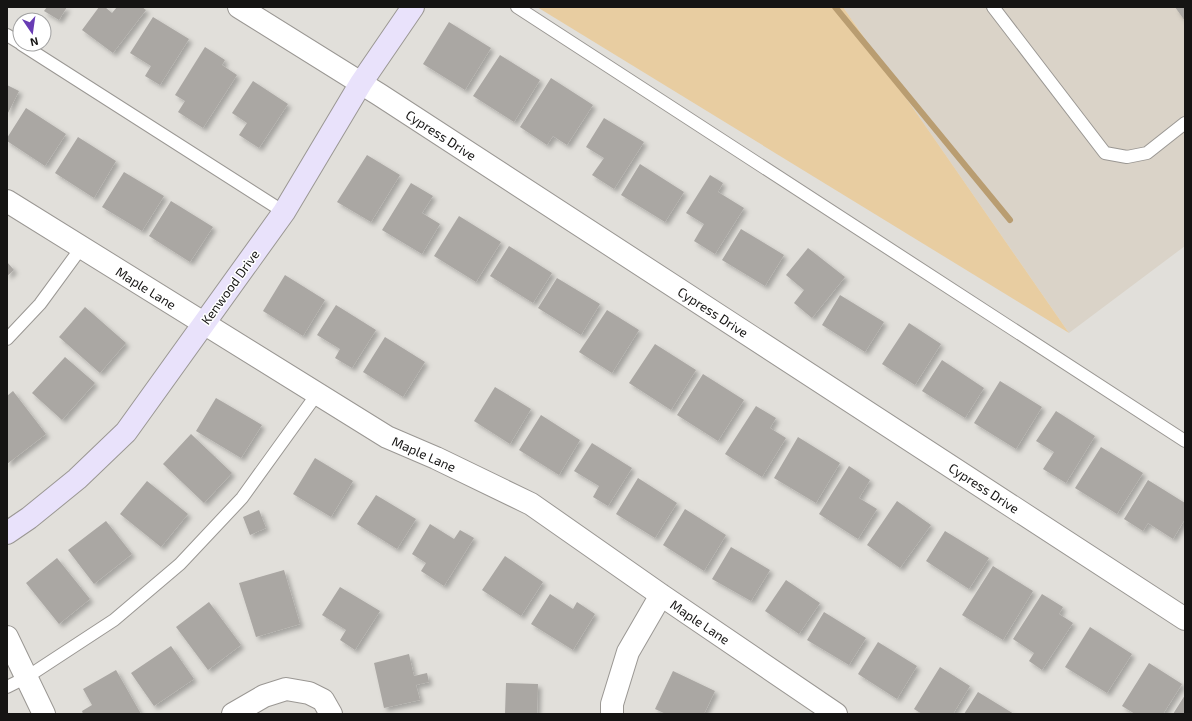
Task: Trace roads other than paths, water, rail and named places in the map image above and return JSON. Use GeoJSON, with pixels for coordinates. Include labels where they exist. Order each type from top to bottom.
{"type":"FeatureCollection","features":[{"type":"Feature","properties":{"kind":"street","name":"Cypress Drive"},"geometry":{"type":"LineString","coordinates":[[239,7],[361,83],[1185,619]]}},
{"type":"Feature","properties":{"kind":"street","name":"Kenwood Drive"},"geometry":{"type":"LineString","coordinates":[[7,533],[29,518],[76,479],[126,432],[284,212],[361,83],[413,7]]}},
{"type":"Feature","properties":{"kind":"street","name":"Maple Lane"},"geometry":{"type":"LineString","coordinates":[[7,201],[387,437],[436,458],[531,504],[661,595],[836,714]]}},
{"type":"Feature","properties":{"kind":"street"},"geometry":{"type":"LineString","coordinates":[[612,714],[612,704],[628,652],[661,595]]}},
{"type":"Feature","properties":{"kind":"street"},"geometry":{"type":"LineString","coordinates":[[7,637],[44,714]]}},
{"type":"Feature","properties":{"kind":"street"},"geometry":{"type":"LineString","coordinates":[[233,714],[264,696],[286,689],[309,693],[323,700],[331,714]]}},
{"type":"Feature","properties":{"kind":"lane"},"geometry":{"type":"LineString","coordinates":[[517,7],[1185,441]]}},
{"type":"Feature","properties":{"kind":"lane"},"geometry":{"type":"LineString","coordinates":[[993,7],[1105,153],[1127,157],[1147,152],[1185,123]]}},
{"type":"Feature","properties":{"kind":"lane"},"geometry":{"type":"LineString","coordinates":[[34,52],[284,212]]}},
{"type":"Feature","properties":{"kind":"lane"},"geometry":{"type":"LineString","coordinates":[[7,339],[40,304],[81,248]]}},
{"type":"Feature","properties":{"kind":"lane"},"geometry":{"type":"LineString","coordinates":[[7,687],[27,677],[114,620],[180,564],[242,498],[317,394]]}},
{"type":"Feature","properties":{"kind":"waterway"},"geometry":{"type":"LineString","coordinates":[[835,7],[1010,220]]}}]}
